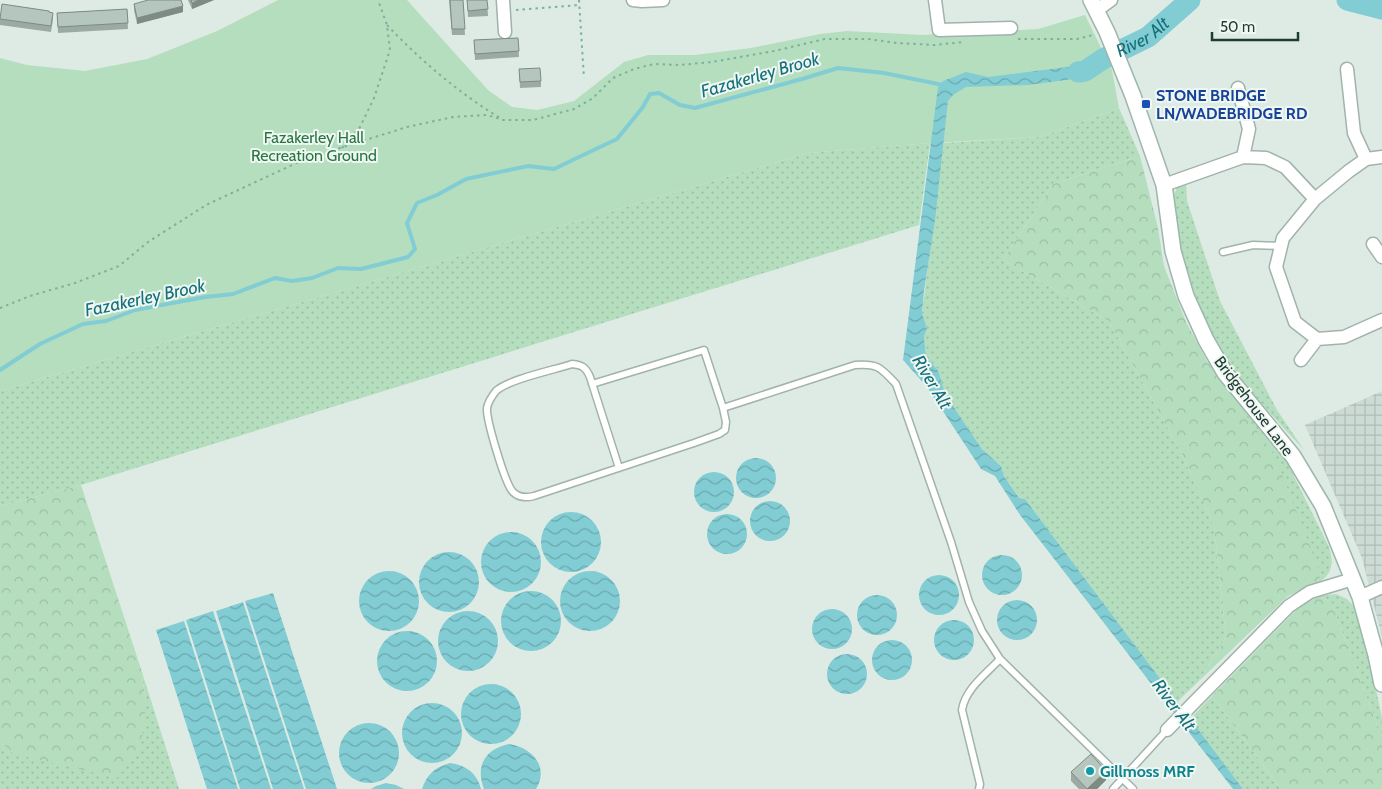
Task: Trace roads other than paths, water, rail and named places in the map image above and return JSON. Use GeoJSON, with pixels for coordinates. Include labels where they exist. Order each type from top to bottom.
{"type":"FeatureCollection","features":[{"type":"Feature","properties":{"kind":"street"},"geometry":{"type":"LineString","coordinates":[[633,0],[642,2],[663,0]]}},
{"type":"Feature","properties":{"kind":"street"},"geometry":{"type":"LineString","coordinates":[[936,0],[939,30],[1014,33]]}},
{"type":"Feature","properties":{"kind":"street"},"geometry":{"type":"LineString","coordinates":[[1094,5],[1111,0]]}},
{"type":"Feature","properties":{"kind":"street"},"geometry":{"type":"LineString","coordinates":[[503,5],[505,32]]}},
{"type":"Feature","properties":{"kind":"street","name":"Bridgehouse Lane"},"geometry":{"type":"LineString","coordinates":[[1094,5],[1133,96],[1164,185],[1173,251],[1186,296],[1206,340],[1225,372],[1293,456],[1323,506],[1360,597],[1382,684]]}},
{"type":"Feature","properties":{"kind":"street"},"geometry":{"type":"LineString","coordinates":[[1347,69],[1354,133],[1366,159]]}},
{"type":"Feature","properties":{"kind":"street"},"geometry":{"type":"LineString","coordinates":[[1238,88],[1249,129],[1243,158]]}},
{"type":"Feature","properties":{"kind":"street"},"geometry":{"type":"LineString","coordinates":[[1382,157],[1366,159],[1315,199],[1283,238],[1276,267],[1283,292],[1295,322],[1317,339],[1344,337],[1382,320]]}},
{"type":"Feature","properties":{"kind":"street"},"geometry":{"type":"LineString","coordinates":[[1164,185],[1243,158],[1266,158],[1285,167],[1315,199]]}},
{"type":"Feature","properties":{"kind":"street"},"geometry":{"type":"LineString","coordinates":[[1373,244],[1382,257]]}},
{"type":"Feature","properties":{"kind":"street"},"geometry":{"type":"LineString","coordinates":[[1301,360],[1317,339]]}},
{"type":"Feature","properties":{"kind":"street"},"geometry":{"type":"LineString","coordinates":[[1168,730],[1289,606],[1310,592],[1353,579]]}},
{"type":"Feature","properties":{"kind":"street"},"geometry":{"type":"LineString","coordinates":[[1360,597],[1382,587]]}},
{"type":"Feature","properties":{"kind":"lane"},"geometry":{"type":"LineString","coordinates":[[1223,252],[1253,245],[1281,246]]}},
{"type":"Feature","properties":{"kind":"lane"},"geometry":{"type":"LineString","coordinates":[[592,384],[704,350],[723,408],[726,422],[725,430],[719,434],[619,468],[525,498],[512,491],[505,478],[487,418],[487,407],[490,398],[497,390],[508,384],[572,364],[586,368],[619,468]]}},
{"type":"Feature","properties":{"kind":"lane"},"geometry":{"type":"LineString","coordinates":[[723,408],[855,365],[870,364],[880,367],[896,384],[969,602],[982,632],[1000,659],[1132,789]]}},
{"type":"Feature","properties":{"kind":"lane"},"geometry":{"type":"LineString","coordinates":[[978,789],[980,784],[962,710],[968,693],[1000,659]]}},
{"type":"Feature","properties":{"kind":"lane"},"geometry":{"type":"LineString","coordinates":[[1113,789],[1168,730]]}},
{"type":"Feature","properties":{"kind":"water"},"geometry":{"type":"Polygon","coordinates":[[[1101,55],[1106,65],[1088,77],[1028,85],[966,87],[953,95],[948,101],[935,220],[922,313],[927,328],[924,337],[926,356],[939,372],[945,394],[982,449],[1001,466],[1004,476],[1019,498],[1025,499],[1243,789],[1233,789],[1020,515],[995,476],[981,469],[927,387],[903,360],[938,87],[943,81],[966,72],[988,77],[1083,65],[1101,55]]]}},
{"type":"Feature","properties":{"kind":"water"},"geometry":{"type":"Polygon","coordinates":[[[752,458],[760,458],[767,461],[773,467],[776,478],[773,489],[767,495],[760,498],[752,498],[745,495],[739,489],[736,482],[736,474],[739,467],[745,461],[752,458]]]}},
{"type":"Feature","properties":{"kind":"water"},"geometry":{"type":"Polygon","coordinates":[[[710,472],[718,472],[725,475],[731,481],[734,492],[731,503],[725,509],[718,512],[710,512],[703,509],[697,503],[694,496],[694,488],[697,481],[703,475],[710,472]]]}},
{"type":"Feature","properties":{"kind":"water"},"geometry":{"type":"Polygon","coordinates":[[[766,501],[774,501],[781,504],[787,510],[790,521],[787,532],[781,538],[774,541],[766,541],[759,538],[753,532],[750,525],[750,517],[753,510],[759,504],[766,501]]]}},
{"type":"Feature","properties":{"kind":"water"},"geometry":{"type":"Polygon","coordinates":[[[571,512],[588,517],[596,525],[601,542],[596,559],[588,567],[571,572],[554,567],[546,559],[541,542],[546,525],[554,517],[571,512]]]}},
{"type":"Feature","properties":{"kind":"water"},"geometry":{"type":"Polygon","coordinates":[[[723,514],[731,514],[738,517],[744,523],[747,534],[744,545],[738,551],[731,554],[723,554],[716,551],[710,545],[707,538],[707,530],[710,523],[716,517],[723,514]]]}},
{"type":"Feature","properties":{"kind":"water"},"geometry":{"type":"Polygon","coordinates":[[[511,532],[528,537],[536,545],[541,562],[536,579],[528,587],[511,592],[494,587],[486,579],[481,562],[486,545],[494,537],[511,532]]]}},
{"type":"Feature","properties":{"kind":"water"},"geometry":{"type":"Polygon","coordinates":[[[449,552],[466,557],[474,565],[479,582],[474,599],[466,607],[449,612],[432,607],[424,599],[419,582],[424,565],[432,557],[449,552]]]}},
{"type":"Feature","properties":{"kind":"water"},"geometry":{"type":"Polygon","coordinates":[[[998,555],[1006,555],[1013,558],[1019,564],[1022,575],[1019,586],[1013,592],[1006,595],[998,595],[991,592],[985,586],[982,579],[982,571],[985,564],[991,558],[998,555]]]}},
{"type":"Feature","properties":{"kind":"water"},"geometry":{"type":"Polygon","coordinates":[[[389,571],[406,576],[414,584],[419,601],[414,618],[406,626],[389,631],[372,626],[364,618],[359,601],[364,584],[372,576],[389,571]]]}},
{"type":"Feature","properties":{"kind":"water"},"geometry":{"type":"Polygon","coordinates":[[[590,571],[607,576],[615,584],[620,601],[615,618],[607,626],[590,631],[573,626],[565,618],[560,601],[565,584],[573,576],[590,571]]]}},
{"type":"Feature","properties":{"kind":"water"},"geometry":{"type":"Polygon","coordinates":[[[935,575],[943,575],[950,578],[956,584],[959,595],[956,606],[950,612],[943,615],[935,615],[928,612],[922,606],[919,599],[919,591],[922,584],[928,578],[935,575]]]}},
{"type":"Feature","properties":{"kind":"water"},"geometry":{"type":"Polygon","coordinates":[[[531,591],[548,596],[556,604],[561,621],[556,638],[548,646],[531,651],[514,646],[506,638],[501,621],[506,604],[514,596],[531,591]]]}},
{"type":"Feature","properties":{"kind":"water"},"geometry":{"type":"Polygon","coordinates":[[[273,593],[337,789],[306,789],[245,601],[273,593]]]}},
{"type":"Feature","properties":{"kind":"water"},"geometry":{"type":"Polygon","coordinates":[[[873,595],[881,595],[888,598],[894,604],[897,615],[894,626],[888,632],[881,635],[873,635],[866,632],[860,626],[857,619],[857,611],[860,604],[866,598],[873,595]]]}},
{"type":"Feature","properties":{"kind":"water"},"geometry":{"type":"Polygon","coordinates":[[[1013,600],[1021,600],[1028,603],[1034,609],[1037,620],[1034,631],[1028,637],[1021,640],[1013,640],[1006,637],[1000,631],[997,624],[997,616],[1000,609],[1006,603],[1013,600]]]}},
{"type":"Feature","properties":{"kind":"water"},"geometry":{"type":"Polygon","coordinates":[[[243,602],[304,789],[273,789],[216,611],[243,602]]]}},
{"type":"Feature","properties":{"kind":"water"},"geometry":{"type":"Polygon","coordinates":[[[828,609],[836,609],[843,612],[849,618],[852,629],[849,640],[843,646],[836,649],[828,649],[821,646],[815,640],[812,633],[812,625],[815,618],[821,612],[828,609]]]}},
{"type":"Feature","properties":{"kind":"water"},"geometry":{"type":"Polygon","coordinates":[[[213,611],[271,789],[240,789],[186,620],[213,611]]]}},
{"type":"Feature","properties":{"kind":"water"},"geometry":{"type":"Polygon","coordinates":[[[468,611],[485,616],[493,624],[498,641],[493,658],[485,666],[468,671],[451,666],[443,658],[438,641],[443,624],[451,616],[468,611]]]}},
{"type":"Feature","properties":{"kind":"water"},"geometry":{"type":"Polygon","coordinates":[[[950,620],[958,620],[965,623],[971,629],[974,640],[971,651],[965,657],[958,660],[950,660],[943,657],[937,651],[934,644],[934,636],[937,629],[943,623],[950,620]]]}},
{"type":"Feature","properties":{"kind":"water"},"geometry":{"type":"Polygon","coordinates":[[[184,621],[238,789],[207,789],[156,630],[184,621]]]}},
{"type":"Feature","properties":{"kind":"water"},"geometry":{"type":"Polygon","coordinates":[[[407,631],[424,636],[432,644],[437,661],[432,678],[424,686],[407,691],[390,686],[382,678],[377,661],[382,644],[390,636],[407,631]]]}},
{"type":"Feature","properties":{"kind":"water"},"geometry":{"type":"Polygon","coordinates":[[[888,640],[896,640],[903,643],[909,649],[912,660],[909,671],[903,677],[896,680],[888,680],[881,677],[875,671],[872,664],[872,656],[875,649],[881,643],[888,640]]]}},
{"type":"Feature","properties":{"kind":"water"},"geometry":{"type":"Polygon","coordinates":[[[843,654],[851,654],[858,657],[864,663],[867,674],[864,685],[858,691],[851,694],[843,694],[836,691],[830,685],[827,678],[827,670],[830,663],[836,657],[843,654]]]}},
{"type":"Feature","properties":{"kind":"water"},"geometry":{"type":"Polygon","coordinates":[[[491,684],[508,689],[516,697],[521,714],[516,731],[508,739],[491,744],[474,739],[466,731],[461,714],[466,697],[474,689],[491,684]]]}},
{"type":"Feature","properties":{"kind":"water"},"geometry":{"type":"Polygon","coordinates":[[[432,703],[449,708],[457,716],[462,733],[457,750],[449,758],[432,763],[415,758],[407,750],[402,733],[407,716],[415,708],[432,703]]]}},
{"type":"Feature","properties":{"kind":"water"},"geometry":{"type":"Polygon","coordinates":[[[369,723],[386,728],[394,736],[399,753],[394,770],[386,778],[369,783],[352,778],[344,770],[339,753],[344,736],[352,728],[369,723]]]}},
{"type":"Feature","properties":{"kind":"water"},"geometry":{"type":"Polygon","coordinates":[[[509,744],[524,749],[536,759],[541,773],[536,789],[484,789],[481,773],[484,760],[494,750],[509,744]]]}},
{"type":"Feature","properties":{"kind":"water"},"geometry":{"type":"Polygon","coordinates":[[[450,763],[466,768],[474,774],[481,789],[422,789],[426,779],[432,772],[450,763]]]}},
{"type":"Feature","properties":{"kind":"water"},"geometry":{"type":"Polygon","coordinates":[[[386,783],[396,785],[404,789],[371,789],[386,783]]]}},
{"type":"Feature","properties":{"kind":"waterway","name":"River Alt"},"geometry":{"type":"LineString","coordinates":[[1078,72],[1085,71],[1103,59],[1148,37],[1190,0]]}},
{"type":"Feature","properties":{"kind":"waterway","name":"River Alt"},"geometry":{"type":"LineString","coordinates":[[1347,0],[1382,9]]}},
{"type":"Feature","properties":{"kind":"waterway","name":"Fazakerley Brook"},"geometry":{"type":"LineString","coordinates":[[0,370],[40,344],[83,324],[106,321],[135,310],[205,297],[233,294],[275,278],[292,281],[312,278],[338,268],[361,269],[408,257],[415,249],[407,223],[417,203],[437,195],[466,179],[528,166],[554,169],[617,139],[643,107],[650,94],[659,93],[680,105],[695,108],[838,68],[884,73],[943,85]]}},
{"type":"Feature","properties":{"kind":"place","name":"STONE BRIDGE LN/WADEBRIDGE RD"},"geometry":{"type":"Point","coordinates":[1146,104]}},
{"type":"Feature","properties":{"kind":"place","name":"Gillmoss MRF"},"geometry":{"type":"Point","coordinates":[1090,771]}},
{"type":"Feature","properties":{"kind":"park label","name":"Fazakerley Hall Recreation Ground"},"geometry":{"type":"Point","coordinates":[314,146]}}]}
